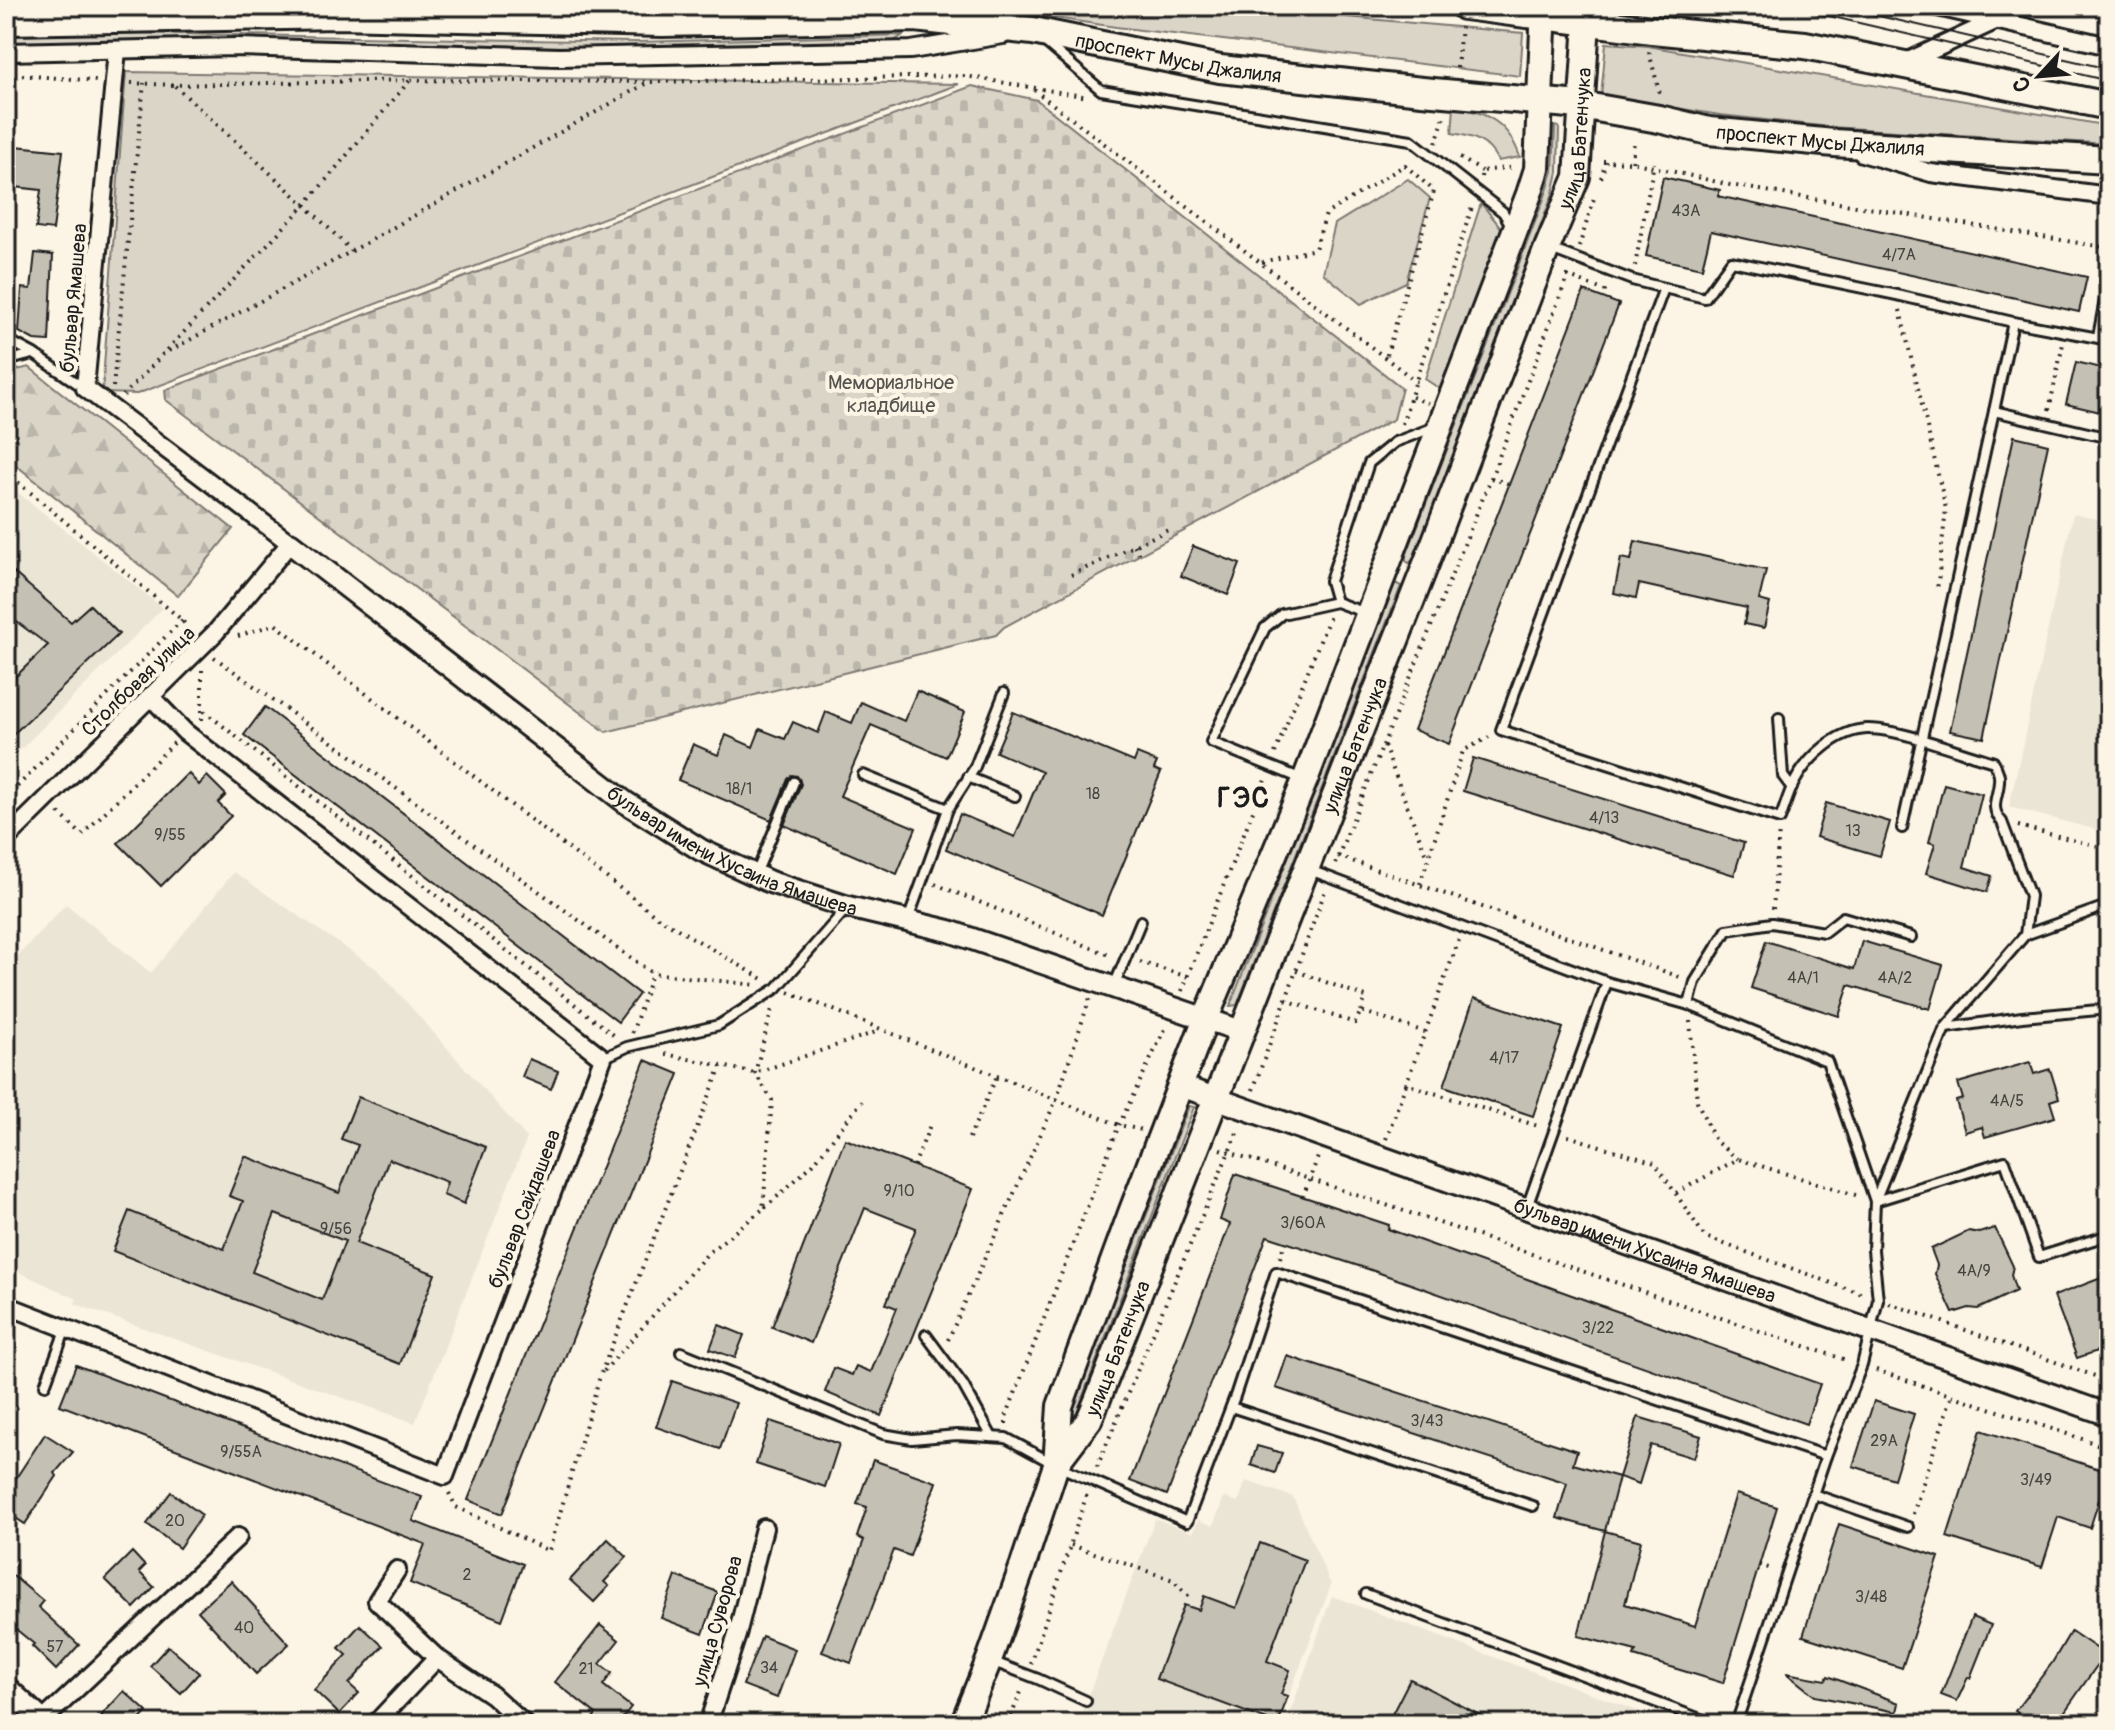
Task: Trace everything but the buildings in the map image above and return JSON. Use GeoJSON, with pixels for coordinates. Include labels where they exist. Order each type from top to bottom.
{"type":"FeatureCollection","features":[{"type":"Feature","properties":{"kind":"main road"},"geometry":{"type":"LineString","coordinates":[[1463,16],[1544,11],[1588,14],[1805,45],[2109,106]]}},
{"type":"Feature","properties":{"kind":"main road","name":"улица Батенчука"},"geometry":{"type":"LineString","coordinates":[[963,1724],[989,1660],[1056,1465],[1060,1406],[1206,1018],[1305,780],[1537,169],[1544,11]]}},
{"type":"Feature","properties":{"kind":"main road","name":"улица Батенчука"},"geometry":{"type":"LineString","coordinates":[[1056,1465],[1089,1420],[1577,177],[1588,14]]}},
{"type":"Feature","properties":{"kind":"main road","name":"проспект Мусы Джалиля"},"geometry":{"type":"LineString","coordinates":[[6,21],[339,15],[662,23],[915,18],[1033,31],[1220,69],[1580,105],[1709,131],[1834,143],[2109,160]]}},
{"type":"Feature","properties":{"kind":"main road"},"geometry":{"type":"LineString","coordinates":[[1393,550],[1399,568],[1407,575],[1416,575],[1426,564]]}},
{"type":"Feature","properties":{"kind":"street"},"geometry":{"type":"LineString","coordinates":[[1933,6],[1954,8],[1995,21],[2109,46]]}},
{"type":"Feature","properties":{"kind":"street"},"geometry":{"type":"LineString","coordinates":[[1901,64],[1995,21]]}},
{"type":"Feature","properties":{"kind":"street"},"geometry":{"type":"LineString","coordinates":[[6,52],[237,47],[559,57],[911,50],[1033,31]]}},
{"type":"Feature","properties":{"kind":"street","name":"бульвар Ямашева"},"geometry":{"type":"LineString","coordinates":[[117,50],[85,388],[290,543]]}},
{"type":"Feature","properties":{"kind":"street"},"geometry":{"type":"LineString","coordinates":[[1834,143],[1931,173],[2109,196]]}},
{"type":"Feature","properties":{"kind":"street","name":"Столбовая улица"},"geometry":{"type":"LineString","coordinates":[[6,839],[201,647],[290,543]]}},
{"type":"Feature","properties":{"kind":"street","name":"бульвар имени Хусаина Ямашева"},"geometry":{"type":"LineString","coordinates":[[290,543],[625,802],[701,850],[756,875],[848,907],[949,931],[1241,1031]]}},
{"type":"Feature","properties":{"kind":"street"},"geometry":{"type":"LineString","coordinates":[[150,696],[185,732],[603,1058]]}},
{"type":"Feature","properties":{"kind":"street","name":"бульвар Сайдашева"},"geometry":{"type":"LineString","coordinates":[[6,1305],[445,1476],[603,1058]]}},
{"type":"Feature","properties":{"kind":"street","name":"бульвар имени Хусаина Ямашева"},"geometry":{"type":"LineString","coordinates":[[1181,1086],[2109,1415]]}},
{"type":"Feature","properties":{"kind":"street","name":"улица Суворова"},"geometry":{"type":"LineString","coordinates":[[708,1724],[737,1635],[764,1528]]}},
{"type":"Feature","properties":{"kind":"street"},"geometry":{"type":"LineString","coordinates":[[6,1687],[43,1723],[238,1537]]}},
{"type":"Feature","properties":{"kind":"street"},"geometry":{"type":"LineString","coordinates":[[397,1570],[377,1601],[437,1658],[492,1695],[524,1724]]}},
{"type":"Feature","properties":{"kind":"street"},"geometry":{"type":"LineString","coordinates":[[375,1724],[437,1658]]}},
{"type":"Feature","properties":{"kind":"lane"},"geometry":{"type":"LineString","coordinates":[[1033,31],[1101,90],[1411,140],[1503,212],[1515,233]]}},
{"type":"Feature","properties":{"kind":"lane"},"geometry":{"type":"LineString","coordinates":[[1547,248],[1632,280],[1705,298],[1731,261],[2109,340]]}},
{"type":"Feature","properties":{"kind":"lane"},"geometry":{"type":"LineString","coordinates":[[2098,337],[2109,278]]}},
{"type":"Feature","properties":{"kind":"lane"},"geometry":{"type":"LineString","coordinates":[[1664,288],[1501,730],[1780,819],[1804,767],[1820,750],[1850,732],[1868,729],[1994,762],[1999,775],[1993,805],[1995,814],[2002,822],[2030,896],[2025,935]]}},
{"type":"Feature","properties":{"kind":"lane"},"geometry":{"type":"LineString","coordinates":[[1902,828],[2013,322]]}},
{"type":"Feature","properties":{"kind":"lane"},"geometry":{"type":"LineString","coordinates":[[6,339],[85,388]]}},
{"type":"Feature","properties":{"kind":"lane"},"geometry":{"type":"LineString","coordinates":[[6,361],[34,354]]}},
{"type":"Feature","properties":{"kind":"lane"},"geometry":{"type":"LineString","coordinates":[[1994,411],[2109,438]]}},
{"type":"Feature","properties":{"kind":"lane"},"geometry":{"type":"LineString","coordinates":[[1336,602],[1330,581],[1369,463],[1395,442],[1440,425]]}},
{"type":"Feature","properties":{"kind":"lane"},"geometry":{"type":"LineString","coordinates":[[1305,780],[1211,742],[1265,628],[1282,614],[1336,602],[1367,613]]}},
{"type":"Feature","properties":{"kind":"lane"},"geometry":{"type":"LineString","coordinates":[[907,921],[948,809],[968,777],[1004,693]]}},
{"type":"Feature","properties":{"kind":"lane"},"geometry":{"type":"LineString","coordinates":[[1779,718],[1783,776],[1792,788]]}},
{"type":"Feature","properties":{"kind":"lane"},"geometry":{"type":"LineString","coordinates":[[863,775],[948,809]]}},
{"type":"Feature","properties":{"kind":"lane"},"geometry":{"type":"LineString","coordinates":[[968,777],[1015,796]]}},
{"type":"Feature","properties":{"kind":"lane"},"geometry":{"type":"LineString","coordinates":[[756,875],[794,782]]}},
{"type":"Feature","properties":{"kind":"lane"},"geometry":{"type":"LineString","coordinates":[[1307,869],[1607,982],[1689,1005],[1827,1061],[1875,1201]]}},
{"type":"Feature","properties":{"kind":"lane"},"geometry":{"type":"LineString","coordinates":[[1751,1724],[1737,1722],[1826,1456],[1872,1331],[1878,1300],[1873,1250],[1875,1201],[1945,1028],[2025,935],[2109,905]]}},
{"type":"Feature","properties":{"kind":"lane"},"geometry":{"type":"LineString","coordinates":[[603,1058],[627,1047],[719,1025],[777,988],[848,907]]}},
{"type":"Feature","properties":{"kind":"lane"},"geometry":{"type":"LineString","coordinates":[[1689,1005],[1695,982],[1727,930],[1772,923],[1824,932],[1843,917],[1911,937]]}},
{"type":"Feature","properties":{"kind":"lane"},"geometry":{"type":"LineString","coordinates":[[1104,985],[1126,957],[1141,921]]}},
{"type":"Feature","properties":{"kind":"lane"},"geometry":{"type":"LineString","coordinates":[[1527,1208],[1607,982]]}},
{"type":"Feature","properties":{"kind":"lane"},"geometry":{"type":"LineString","coordinates":[[1945,1028],[2109,1009]]}},
{"type":"Feature","properties":{"kind":"lane"},"geometry":{"type":"LineString","coordinates":[[1875,1201],[2005,1161],[2039,1257],[2109,1235]]}},
{"type":"Feature","properties":{"kind":"lane"},"geometry":{"type":"LineString","coordinates":[[681,1352],[883,1434],[912,1439],[957,1435],[1006,1438],[1056,1465],[1192,1524],[1276,1272],[1826,1456]]}},
{"type":"Feature","properties":{"kind":"lane"},"geometry":{"type":"LineString","coordinates":[[45,1385],[66,1328]]}},
{"type":"Feature","properties":{"kind":"lane"},"geometry":{"type":"LineString","coordinates":[[926,1335],[963,1385],[992,1437]]}},
{"type":"Feature","properties":{"kind":"lane"},"geometry":{"type":"LineString","coordinates":[[1231,1407],[1533,1506]]}},
{"type":"Feature","properties":{"kind":"lane"},"geometry":{"type":"LineString","coordinates":[[1813,1494],[1908,1527]]}},
{"type":"Feature","properties":{"kind":"lane"},"geometry":{"type":"LineString","coordinates":[[1366,1594],[1714,1724]]}},
{"type":"Feature","properties":{"kind":"lane"},"geometry":{"type":"LineString","coordinates":[[989,1660],[1086,1701]]}},
{"type":"Feature","properties":{"kind":"path"},"geometry":{"type":"LineString","coordinates":[[2082,6],[2109,12]]}},
{"type":"Feature","properties":{"kind":"path"},"geometry":{"type":"LineString","coordinates":[[1457,68],[1463,16]]}},
{"type":"Feature","properties":{"kind":"path"},"geometry":{"type":"LineString","coordinates":[[1648,46],[1663,105]]}},
{"type":"Feature","properties":{"kind":"path"},"geometry":{"type":"LineString","coordinates":[[6,74],[173,85],[965,76],[1093,98]]}},
{"type":"Feature","properties":{"kind":"path"},"geometry":{"type":"LineString","coordinates":[[111,409],[305,205],[411,80]]}},
{"type":"Feature","properties":{"kind":"path"},"geometry":{"type":"LineString","coordinates":[[162,355],[352,251],[647,82]]}},
{"type":"Feature","properties":{"kind":"path"},"geometry":{"type":"LineString","coordinates":[[111,409],[144,83]]}},
{"type":"Feature","properties":{"kind":"path"},"geometry":{"type":"LineString","coordinates":[[173,85],[352,251]]}},
{"type":"Feature","properties":{"kind":"path"},"geometry":{"type":"LineString","coordinates":[[1032,89],[1417,382]]}},
{"type":"Feature","properties":{"kind":"path"},"geometry":{"type":"LineString","coordinates":[[1632,162],[1635,144]]}},
{"type":"Feature","properties":{"kind":"path"},"geometry":{"type":"LineString","coordinates":[[1008,1724],[1028,1676],[1091,1480],[1247,1108],[1338,856],[1491,478],[1575,258],[1606,161],[1654,165],[1730,185],[2109,248]]}},
{"type":"Feature","properties":{"kind":"path"},"geometry":{"type":"LineString","coordinates":[[1260,262],[1315,249],[1326,214],[1405,165],[1434,191],[1386,358]]}},
{"type":"Feature","properties":{"kind":"path"},"geometry":{"type":"LineString","coordinates":[[1632,280],[1654,165]]}},
{"type":"Feature","properties":{"kind":"path"},"geometry":{"type":"LineString","coordinates":[[1395,442],[1417,382],[1482,171],[1518,167]]}},
{"type":"Feature","properties":{"kind":"path"},"geometry":{"type":"LineString","coordinates":[[1464,196],[1473,205]]}},
{"type":"Feature","properties":{"kind":"path"},"geometry":{"type":"LineString","coordinates":[[1643,222],[1653,224]]}},
{"type":"Feature","properties":{"kind":"path"},"geometry":{"type":"LineString","coordinates":[[1567,276],[1605,291],[1602,298]]}},
{"type":"Feature","properties":{"kind":"path"},"geometry":{"type":"LineString","coordinates":[[1897,295],[1946,509],[1936,602]]}},
{"type":"Feature","properties":{"kind":"path"},"geometry":{"type":"LineString","coordinates":[[2046,423],[2066,330]]}},
{"type":"Feature","properties":{"kind":"path"},"geometry":{"type":"LineString","coordinates":[[6,472],[182,620],[201,647],[652,973],[777,988]]}},
{"type":"Feature","properties":{"kind":"path"},"geometry":{"type":"LineString","coordinates":[[1491,478],[1509,484]]}},
{"type":"Feature","properties":{"kind":"path"},"geometry":{"type":"LineString","coordinates":[[1071,575],[1168,530]]}},
{"type":"Feature","properties":{"kind":"path"},"geometry":{"type":"LineString","coordinates":[[1134,545],[1139,555]]}},
{"type":"Feature","properties":{"kind":"path"},"geometry":{"type":"LineString","coordinates":[[1006,1438],[1006,1417],[1119,1125],[1176,1007],[1336,602]]}},
{"type":"Feature","properties":{"kind":"path"},"geometry":{"type":"LineString","coordinates":[[6,798],[182,620]]}},
{"type":"Feature","properties":{"kind":"path"},"geometry":{"type":"LineString","coordinates":[[201,647],[275,624],[659,918],[777,988],[1119,1125],[1162,1135]]}},
{"type":"Feature","properties":{"kind":"path"},"geometry":{"type":"LineString","coordinates":[[200,743],[204,711],[201,647]]}},
{"type":"Feature","properties":{"kind":"path"},"geometry":{"type":"LineString","coordinates":[[204,711],[627,1047],[755,1073],[881,1030]]}},
{"type":"Feature","properties":{"kind":"path"},"geometry":{"type":"LineString","coordinates":[[1420,884],[1463,751],[1501,730]]}},
{"type":"Feature","properties":{"kind":"path"},"geometry":{"type":"LineString","coordinates":[[46,800],[82,835],[185,732]]}},
{"type":"Feature","properties":{"kind":"path"},"geometry":{"type":"LineString","coordinates":[[1383,744],[1428,859]]}},
{"type":"Feature","properties":{"kind":"path"},"geometry":{"type":"LineString","coordinates":[[1772,923],[1780,819]]}},
{"type":"Feature","properties":{"kind":"path"},"geometry":{"type":"LineString","coordinates":[[2002,822],[2109,849]]}},
{"type":"Feature","properties":{"kind":"path"},"geometry":{"type":"LineString","coordinates":[[1338,856],[1695,982]]}},
{"type":"Feature","properties":{"kind":"path"},"geometry":{"type":"LineString","coordinates":[[922,879],[1109,955],[1126,957],[1188,977]]}},
{"type":"Feature","properties":{"kind":"path"},"geometry":{"type":"LineString","coordinates":[[1380,1156],[1463,927]]}},
{"type":"Feature","properties":{"kind":"path"},"geometry":{"type":"LineString","coordinates":[[1286,1000],[1355,1023],[1366,997],[1296,971]]}},
{"type":"Feature","properties":{"kind":"path"},"geometry":{"type":"LineString","coordinates":[[627,1047],[652,973]]}},
{"type":"Feature","properties":{"kind":"path"},"geometry":{"type":"LineString","coordinates":[[941,1353],[1056,1100],[1104,985]]}},
{"type":"Feature","properties":{"kind":"path"},"geometry":{"type":"LineString","coordinates":[[763,1209],[772,1100],[755,1073],[777,988]]}},
{"type":"Feature","properties":{"kind":"path"},"geometry":{"type":"LineString","coordinates":[[1689,1005],[1697,1101],[1715,1141],[1738,1159],[1875,1201]]}},
{"type":"Feature","properties":{"kind":"path"},"geometry":{"type":"LineString","coordinates":[[1361,1011],[1425,1032]]}},
{"type":"Feature","properties":{"kind":"path"},"geometry":{"type":"LineString","coordinates":[[549,1551],[600,1376],[721,1066]]}},
{"type":"Feature","properties":{"kind":"path"},"geometry":{"type":"LineString","coordinates":[[969,1138],[997,1076]]}},
{"type":"Feature","properties":{"kind":"path"},"geometry":{"type":"LineString","coordinates":[[1406,1084],[1655,1163],[1705,1237],[2109,1381]]}},
{"type":"Feature","properties":{"kind":"path"},"geometry":{"type":"LineString","coordinates":[[600,1376],[708,1253],[813,1164],[862,1101]]}},
{"type":"Feature","properties":{"kind":"path"},"geometry":{"type":"LineString","coordinates":[[914,1166],[930,1125]]}},
{"type":"Feature","properties":{"kind":"path"},"geometry":{"type":"LineString","coordinates":[[1303,1197],[1325,1136]]}},
{"type":"Feature","properties":{"kind":"path"},"geometry":{"type":"LineString","coordinates":[[1197,1144],[1230,1151],[2109,1448]]}},
{"type":"Feature","properties":{"kind":"path"},"geometry":{"type":"LineString","coordinates":[[1676,1193],[1738,1159]]}},
{"type":"Feature","properties":{"kind":"path"},"geometry":{"type":"LineString","coordinates":[[1908,1527],[1952,1395]]}},
{"type":"Feature","properties":{"kind":"path"},"geometry":{"type":"LineString","coordinates":[[1071,1545],[1173,1580],[1192,1600]]}},
{"type":"Feature","properties":{"kind":"shaded area"},"geometry":{"type":"Polygon","coordinates":[[[6,483],[163,608],[6,764],[6,483]]]}},
{"type":"Feature","properties":{"kind":"shaded area"},"geometry":{"type":"Polygon","coordinates":[[[2073,514],[2109,522],[2109,833],[2009,807],[2073,514]]]}},
{"type":"Feature","properties":{"kind":"shaded area"},"geometry":{"type":"Polygon","coordinates":[[[234,872],[378,970],[527,1138],[415,1423],[75,1304],[77,1299],[6,1266],[6,969],[66,904],[151,973],[234,872]]]}},
{"type":"Feature","properties":{"kind":"shaded area"},"geometry":{"type":"Polygon","coordinates":[[[1246,1481],[1293,1497],[1331,1585],[1278,1724],[1120,1724],[1083,1710],[1155,1519],[1193,1533],[1198,1520],[1213,1526],[1224,1497],[1238,1502],[1246,1481]]]}},
{"type":"Feature","properties":{"kind":"shaded area"},"geometry":{"type":"Polygon","coordinates":[[[1332,1596],[1672,1724],[1286,1724],[1332,1596]]]}},
{"type":"Feature","properties":{"kind":"green space"},"geometry":{"type":"Polygon","coordinates":[[[972,6],[1226,6],[1523,33],[1520,76],[1116,27],[972,6]]]}},
{"type":"Feature","properties":{"kind":"green space"},"geometry":{"type":"Polygon","coordinates":[[[129,33],[636,42],[903,35],[891,43],[640,48],[132,41],[6,43],[6,36],[129,33]]]}},
{"type":"Feature","properties":{"kind":"green space"},"geometry":{"type":"Polygon","coordinates":[[[1606,43],[1648,46],[2109,126],[2109,144],[1830,127],[1720,115],[1601,96],[1606,43]]]}},
{"type":"Feature","properties":{"kind":"green space"},"geometry":{"type":"Polygon","coordinates":[[[126,72],[959,84],[137,394],[102,393],[126,72]]]}},
{"type":"Feature","properties":{"kind":"green space","name":"Мемориальное кладбище"},"geometry":{"type":"Polygon","coordinates":[[[972,86],[1037,100],[1402,388],[1394,419],[1004,627],[996,635],[606,732],[166,400],[165,390],[972,86]]]}},
{"type":"Feature","properties":{"kind":"green space"},"geometry":{"type":"Polygon","coordinates":[[[1454,107],[1477,112],[1496,122],[1510,136],[1520,157],[1498,161],[1490,149],[1479,141],[1452,133],[1454,107]]]}},
{"type":"Feature","properties":{"kind":"green space"},"geometry":{"type":"Polygon","coordinates":[[[1555,126],[1559,127],[1558,172],[1553,193],[1414,559],[1409,563],[1406,556],[1547,191],[1553,171],[1555,126]]]}},
{"type":"Feature","properties":{"kind":"green space"},"geometry":{"type":"Polygon","coordinates":[[[1408,179],[1430,198],[1406,282],[1361,304],[1323,273],[1335,224],[1408,179]]]}},
{"type":"Feature","properties":{"kind":"green space"},"geometry":{"type":"Polygon","coordinates":[[[1481,203],[1507,235],[1445,392],[1425,379],[1481,203]]]}},
{"type":"Feature","properties":{"kind":"green space"},"geometry":{"type":"Polygon","coordinates":[[[29,367],[233,529],[178,596],[6,457],[6,373],[29,367]]]}},
{"type":"Feature","properties":{"kind":"green space"},"geometry":{"type":"Polygon","coordinates":[[[1395,583],[1401,586],[1237,1005],[1230,1006],[1395,583]]]}},
{"type":"Feature","properties":{"kind":"green space"},"geometry":{"type":"Polygon","coordinates":[[[1189,1106],[1194,1107],[1076,1414],[1070,1411],[1189,1106]]]}},
{"type":"Feature","properties":{"kind":"tram line"},"geometry":{"type":"LineString","coordinates":[[1786,6],[2109,81]]}},
{"type":"Feature","properties":{"kind":"tram line"},"geometry":{"type":"LineString","coordinates":[[1844,8],[2109,69]]}},
{"type":"Feature","properties":{"kind":"district","name":"ГЭС"},"geometry":{"type":"Point","coordinates":[1244,797]}}]}
